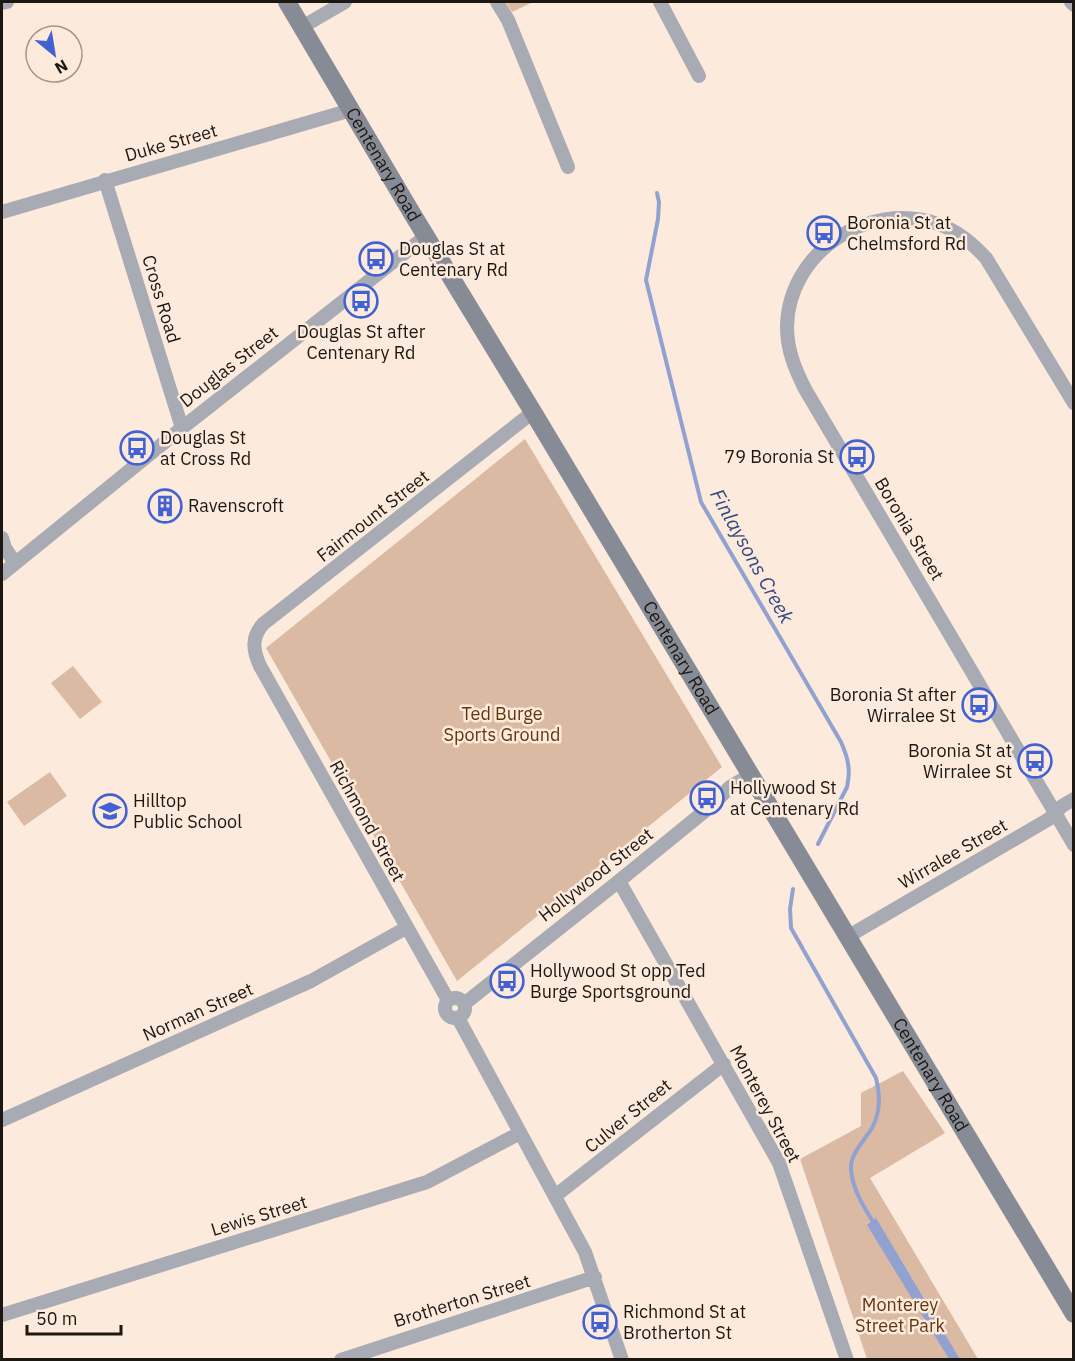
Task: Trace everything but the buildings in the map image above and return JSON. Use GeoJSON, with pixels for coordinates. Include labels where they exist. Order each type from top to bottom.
{"type":"FeatureCollection","features":[{"type":"Feature","properties":{"kind":"main road","name":"Centenary Road"},"geometry":{"type":"LineString","coordinates":[[286,2],[1074,1314]]}},
{"type":"Feature","properties":{"kind":"street"},"geometry":{"type":"LineString","coordinates":[[2,3],[7,2]]}},
{"type":"Feature","properties":{"kind":"street"},"geometry":{"type":"LineString","coordinates":[[302,27],[345,2]]}},
{"type":"Feature","properties":{"kind":"street"},"geometry":{"type":"LineString","coordinates":[[497,2],[508,20],[568,166]]}},
{"type":"Feature","properties":{"kind":"street"},"geometry":{"type":"LineString","coordinates":[[660,2],[699,76]]}},
{"type":"Feature","properties":{"kind":"street"},"geometry":{"type":"LineString","coordinates":[[1071,2],[1074,5]]}},
{"type":"Feature","properties":{"kind":"street","name":"Duke Street"},"geometry":{"type":"LineString","coordinates":[[2,212],[105,180],[351,110]]}},
{"type":"Feature","properties":{"kind":"street","name":"Cross Road"},"geometry":{"type":"LineString","coordinates":[[105,180],[182,428]]}},
{"type":"Feature","properties":{"kind":"street","name":"Boronia Street"},"geometry":{"type":"LineString","coordinates":[[1074,403],[996,271],[967,239],[937,224],[913,219],[878,220],[846,232],[817,254],[805,270],[794,292],[788,327],[789,349],[796,370],[1074,845]]}},
{"type":"Feature","properties":{"kind":"street","name":"Douglas Street"},"geometry":{"type":"LineString","coordinates":[[2,574],[182,428],[426,236]]}},
{"type":"Feature","properties":{"kind":"street","name":"Fairmount Street"},"geometry":{"type":"LineString","coordinates":[[257,658],[253,645],[255,635],[263,624],[533,412]]}},
{"type":"Feature","properties":{"kind":"street"},"geometry":{"type":"LineString","coordinates":[[2,538],[4,548],[15,563]]}},
{"type":"Feature","properties":{"kind":"street","name":"Richmond Street"},"geometry":{"type":"LineString","coordinates":[[257,658],[448,1000]]}},
{"type":"Feature","properties":{"kind":"street","name":"Hollywood Street"},"geometry":{"type":"LineString","coordinates":[[464,1004],[711,806],[730,787],[750,775]]}},
{"type":"Feature","properties":{"kind":"street","name":"Wirralee Street"},"geometry":{"type":"LineString","coordinates":[[847,937],[1049,819],[1074,799]]}},
{"type":"Feature","properties":{"kind":"street","name":"Monterey Street"},"geometry":{"type":"LineString","coordinates":[[619,881],[779,1163],[847,1359]]}},
{"type":"Feature","properties":{"kind":"street","name":"Norman Street"},"geometry":{"type":"LineString","coordinates":[[2,1120],[310,981],[406,928]]}},
{"type":"Feature","properties":{"kind":"street"},"geometry":{"type":"LineString","coordinates":[[457,998],[464,1004],[464,1012],[458,1018],[449,1018],[445,1013],[448,1000],[457,998]]}},
{"type":"Feature","properties":{"kind":"street"},"geometry":{"type":"LineString","coordinates":[[458,1018],[585,1252],[622,1359]]}},
{"type":"Feature","properties":{"kind":"street","name":"Culver Street"},"geometry":{"type":"LineString","coordinates":[[555,1196],[724,1065]]}},
{"type":"Feature","properties":{"kind":"street","name":"Lewis Street"},"geometry":{"type":"LineString","coordinates":[[2,1315],[427,1182],[520,1133]]}},
{"type":"Feature","properties":{"kind":"street","name":"Brotherton Street"},"geometry":{"type":"LineString","coordinates":[[341,1359],[594,1277]]}},
{"type":"Feature","properties":{"kind":"green space"},"geometry":{"type":"Polygon","coordinates":[[[506,2],[533,2],[512,12],[506,2]]]}},
{"type":"Feature","properties":{"kind":"green space","name":"Ted Burge Sports Ground"},"geometry":{"type":"Polygon","coordinates":[[[525,439],[722,767],[457,981],[266,648],[525,439]]]}},
{"type":"Feature","properties":{"kind":"green space"},"geometry":{"type":"Polygon","coordinates":[[[73,666],[102,702],[80,719],[51,683],[73,666]]]}},
{"type":"Feature","properties":{"kind":"green space"},"geometry":{"type":"Polygon","coordinates":[[[50,772],[67,796],[24,826],[7,802],[50,772]]]}},
{"type":"Feature","properties":{"kind":"green space","name":"Monterey Street Park"},"geometry":{"type":"Polygon","coordinates":[[[903,1071],[945,1133],[870,1178],[978,1359],[867,1359],[800,1159],[861,1126],[861,1093],[903,1071]]]}},
{"type":"Feature","properties":{"kind":"water"},"geometry":{"type":"Polygon","coordinates":[[[876,1218],[961,1359],[949,1359],[867,1225],[876,1218]]]}},
{"type":"Feature","properties":{"kind":"waterway","name":"Finlaysons Creek"},"geometry":{"type":"LineString","coordinates":[[657,193],[658,219],[646,280],[701,502],[841,742],[847,759],[849,770],[847,787],[818,844]]}},
{"type":"Feature","properties":{"kind":"waterway","name":"Finlaysons Creek"},"geometry":{"type":"LineString","coordinates":[[793,889],[790,909],[791,928],[876,1078],[879,1097],[877,1115],[851,1163],[856,1191],[875,1225]]}},
{"type":"Feature","properties":{"kind":"place","name":"Boronia St at Chelmsford Rd"},"geometry":{"type":"Point","coordinates":[824,233]}},
{"type":"Feature","properties":{"kind":"place","name":"Douglas St at Centenary Rd"},"geometry":{"type":"Point","coordinates":[376,259]}},
{"type":"Feature","properties":{"kind":"place","name":"Douglas St after Centenary Rd"},"geometry":{"type":"Point","coordinates":[361,301]}},
{"type":"Feature","properties":{"kind":"place","name":"Douglas St at Cross Rd"},"geometry":{"type":"Point","coordinates":[137,448]}},
{"type":"Feature","properties":{"kind":"place","name":"79 Boronia St"},"geometry":{"type":"Point","coordinates":[857,457]}},
{"type":"Feature","properties":{"kind":"place","name":"Ravenscroft"},"geometry":{"type":"Point","coordinates":[165,506]}},
{"type":"Feature","properties":{"kind":"place","name":"Boronia St after Wirralee St"},"geometry":{"type":"Point","coordinates":[979,705]}},
{"type":"Feature","properties":{"kind":"place","name":"Boronia St at Wirralee St"},"geometry":{"type":"Point","coordinates":[1035,761]}},
{"type":"Feature","properties":{"kind":"place","name":"Hollywood St at Centenary Rd"},"geometry":{"type":"Point","coordinates":[707,798]}},
{"type":"Feature","properties":{"kind":"place","name":"Hilltop Public School"},"geometry":{"type":"Point","coordinates":[110,811]}},
{"type":"Feature","properties":{"kind":"place","name":"Hollywood St opp Ted Burge Sportsground"},"geometry":{"type":"Point","coordinates":[507,981]}},
{"type":"Feature","properties":{"kind":"place","name":"Richmond St at Brotherton St"},"geometry":{"type":"Point","coordinates":[600,1322]}}]}
